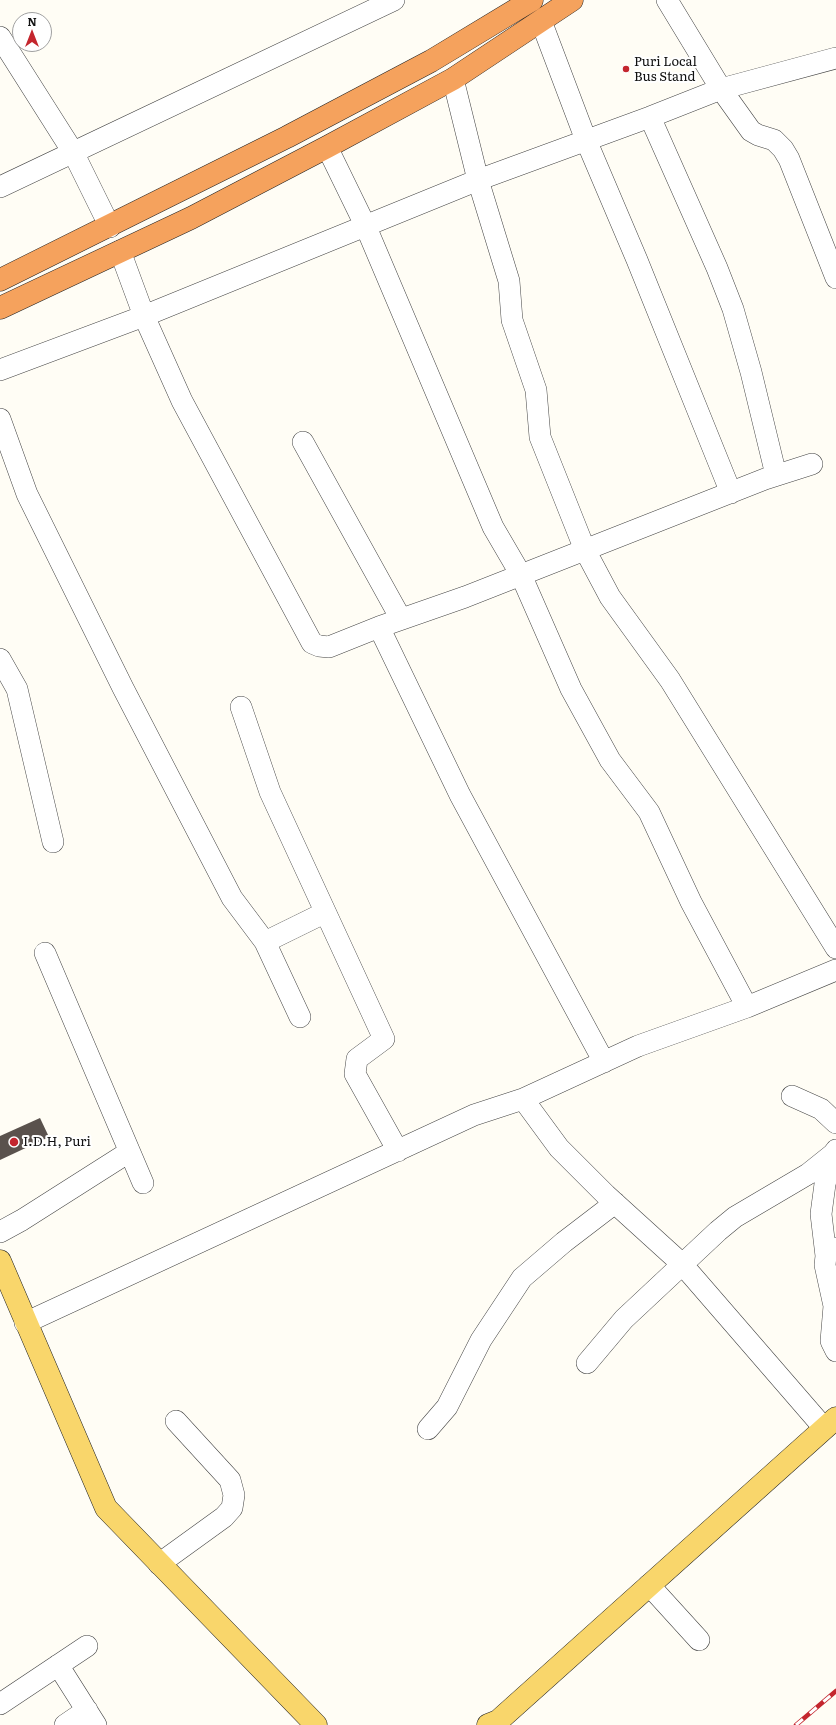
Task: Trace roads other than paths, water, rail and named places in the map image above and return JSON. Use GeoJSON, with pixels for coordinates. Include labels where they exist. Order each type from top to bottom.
{"type":"FeatureCollection","features":[{"type":"Feature","properties":{"kind":"highway"},"geometry":{"type":"LineString","coordinates":[[0,280],[110,227],[431,61],[532,0]]}},
{"type":"Feature","properties":{"kind":"highway"},"geometry":{"type":"LineString","coordinates":[[0,308],[191,218],[327,147],[453,78],[572,0]]}},
{"type":"Feature","properties":{"kind":"main road"},"geometry":{"type":"LineString","coordinates":[[0,1261],[25,1323],[106,1508],[316,1725]]}},
{"type":"Feature","properties":{"kind":"main road"},"geometry":{"type":"LineString","coordinates":[[488,1725],[498,1721],[830,1423]]}},
{"type":"Feature","properties":{"kind":"street"},"geometry":{"type":"LineString","coordinates":[[0,187],[394,0]]}},
{"type":"Feature","properties":{"kind":"street"},"geometry":{"type":"LineString","coordinates":[[667,0],[721,89],[751,131],[774,140],[783,149],[789,159],[836,278]]}},
{"type":"Feature","properties":{"kind":"street"},"geometry":{"type":"LineString","coordinates":[[541,21],[586,140],[637,260],[731,493]]}},
{"type":"Feature","properties":{"kind":"street"},"geometry":{"type":"LineString","coordinates":[[0,37],[73,152],[110,227]]}},
{"type":"Feature","properties":{"kind":"street"},"geometry":{"type":"LineString","coordinates":[[0,370],[144,316],[366,227],[478,180],[650,117],[721,89],[836,58]]}},
{"type":"Feature","properties":{"kind":"street"},"geometry":{"type":"LineString","coordinates":[[453,78],[478,180],[509,281],[512,320],[536,390],[540,437],[585,550],[610,597],[670,680],[836,948]]}},
{"type":"Feature","properties":{"kind":"street"},"geometry":{"type":"LineString","coordinates":[[650,117],[717,268],[733,309],[751,372],[776,476]]}},
{"type":"Feature","properties":{"kind":"street"},"geometry":{"type":"LineString","coordinates":[[327,147],[366,227],[493,527],[521,575],[571,689],[610,760],[649,812],[691,902],[720,959],[748,1007]]}},
{"type":"Feature","properties":{"kind":"street"},"geometry":{"type":"LineString","coordinates":[[120,251],[144,316],[182,401],[312,643],[318,646],[329,647],[521,575],[731,493],[812,464]]}},
{"type":"Feature","properties":{"kind":"street"},"geometry":{"type":"LineString","coordinates":[[0,419],[27,494],[123,688],[232,898],[265,942],[300,1017]]}},
{"type":"Feature","properties":{"kind":"street"},"geometry":{"type":"LineString","coordinates":[[303,442],[401,619]]}},
{"type":"Feature","properties":{"kind":"street"},"geometry":{"type":"LineString","coordinates":[[379,627],[460,795],[604,1062]]}},
{"type":"Feature","properties":{"kind":"street"},"geometry":{"type":"LineString","coordinates":[[0,659],[16,689],[53,842]]}},
{"type":"Feature","properties":{"kind":"street"},"geometry":{"type":"LineString","coordinates":[[240,707],[270,792],[324,913],[384,1039],[357,1059],[355,1074],[398,1151]]}},
{"type":"Feature","properties":{"kind":"street"},"geometry":{"type":"LineString","coordinates":[[265,942],[324,913]]}},
{"type":"Feature","properties":{"kind":"street"},"geometry":{"type":"LineString","coordinates":[[45,953],[143,1183]]}},
{"type":"Feature","properties":{"kind":"street"},"geometry":{"type":"LineString","coordinates":[[25,1323],[474,1115],[523,1099],[638,1046],[748,1007],[836,970]]}},
{"type":"Feature","properties":{"kind":"street"},"geometry":{"type":"LineString","coordinates":[[792,1096],[821,1109],[836,1123]]}},
{"type":"Feature","properties":{"kind":"street"},"geometry":{"type":"LineString","coordinates":[[523,1099],[558,1148],[615,1203],[682,1264],[830,1423]]}},
{"type":"Feature","properties":{"kind":"street"},"geometry":{"type":"LineString","coordinates":[[0,1232],[22,1220],[129,1152]]}},
{"type":"Feature","properties":{"kind":"street"},"geometry":{"type":"LineString","coordinates":[[835,1152],[825,1184],[821,1214],[831,1252],[825,1265],[834,1306],[831,1341],[836,1351]]}},
{"type":"Feature","properties":{"kind":"street"},"geometry":{"type":"LineString","coordinates":[[587,1363],[624,1319],[682,1264],[735,1217],[808,1174],[835,1152]]}},
{"type":"Feature","properties":{"kind":"street"},"geometry":{"type":"LineString","coordinates":[[428,1429],[447,1407],[481,1340],[522,1278],[564,1242],[615,1203]]}},
{"type":"Feature","properties":{"kind":"street"},"geometry":{"type":"LineString","coordinates":[[159,1564],[224,1517],[232,1508],[234,1495],[230,1480],[176,1421]]}},
{"type":"Feature","properties":{"kind":"street"},"geometry":{"type":"LineString","coordinates":[[649,1585],[699,1640]]}},
{"type":"Feature","properties":{"kind":"street"},"geometry":{"type":"LineString","coordinates":[[0,1704],[87,1646]]}},
{"type":"Feature","properties":{"kind":"street"},"geometry":{"type":"LineString","coordinates":[[58,1666],[92,1718],[65,1725]]}},
{"type":"Feature","properties":{"kind":"railway"},"geometry":{"type":"LineString","coordinates":[[796,1725],[836,1691]]}},
{"type":"Feature","properties":{"kind":"place","name":"Puri Local Bus Stand"},"geometry":{"type":"Point","coordinates":[626,69]}},
{"type":"Feature","properties":{"kind":"place","name":"I.D.H, Puri"},"geometry":{"type":"Point","coordinates":[14,1142]}}]}
